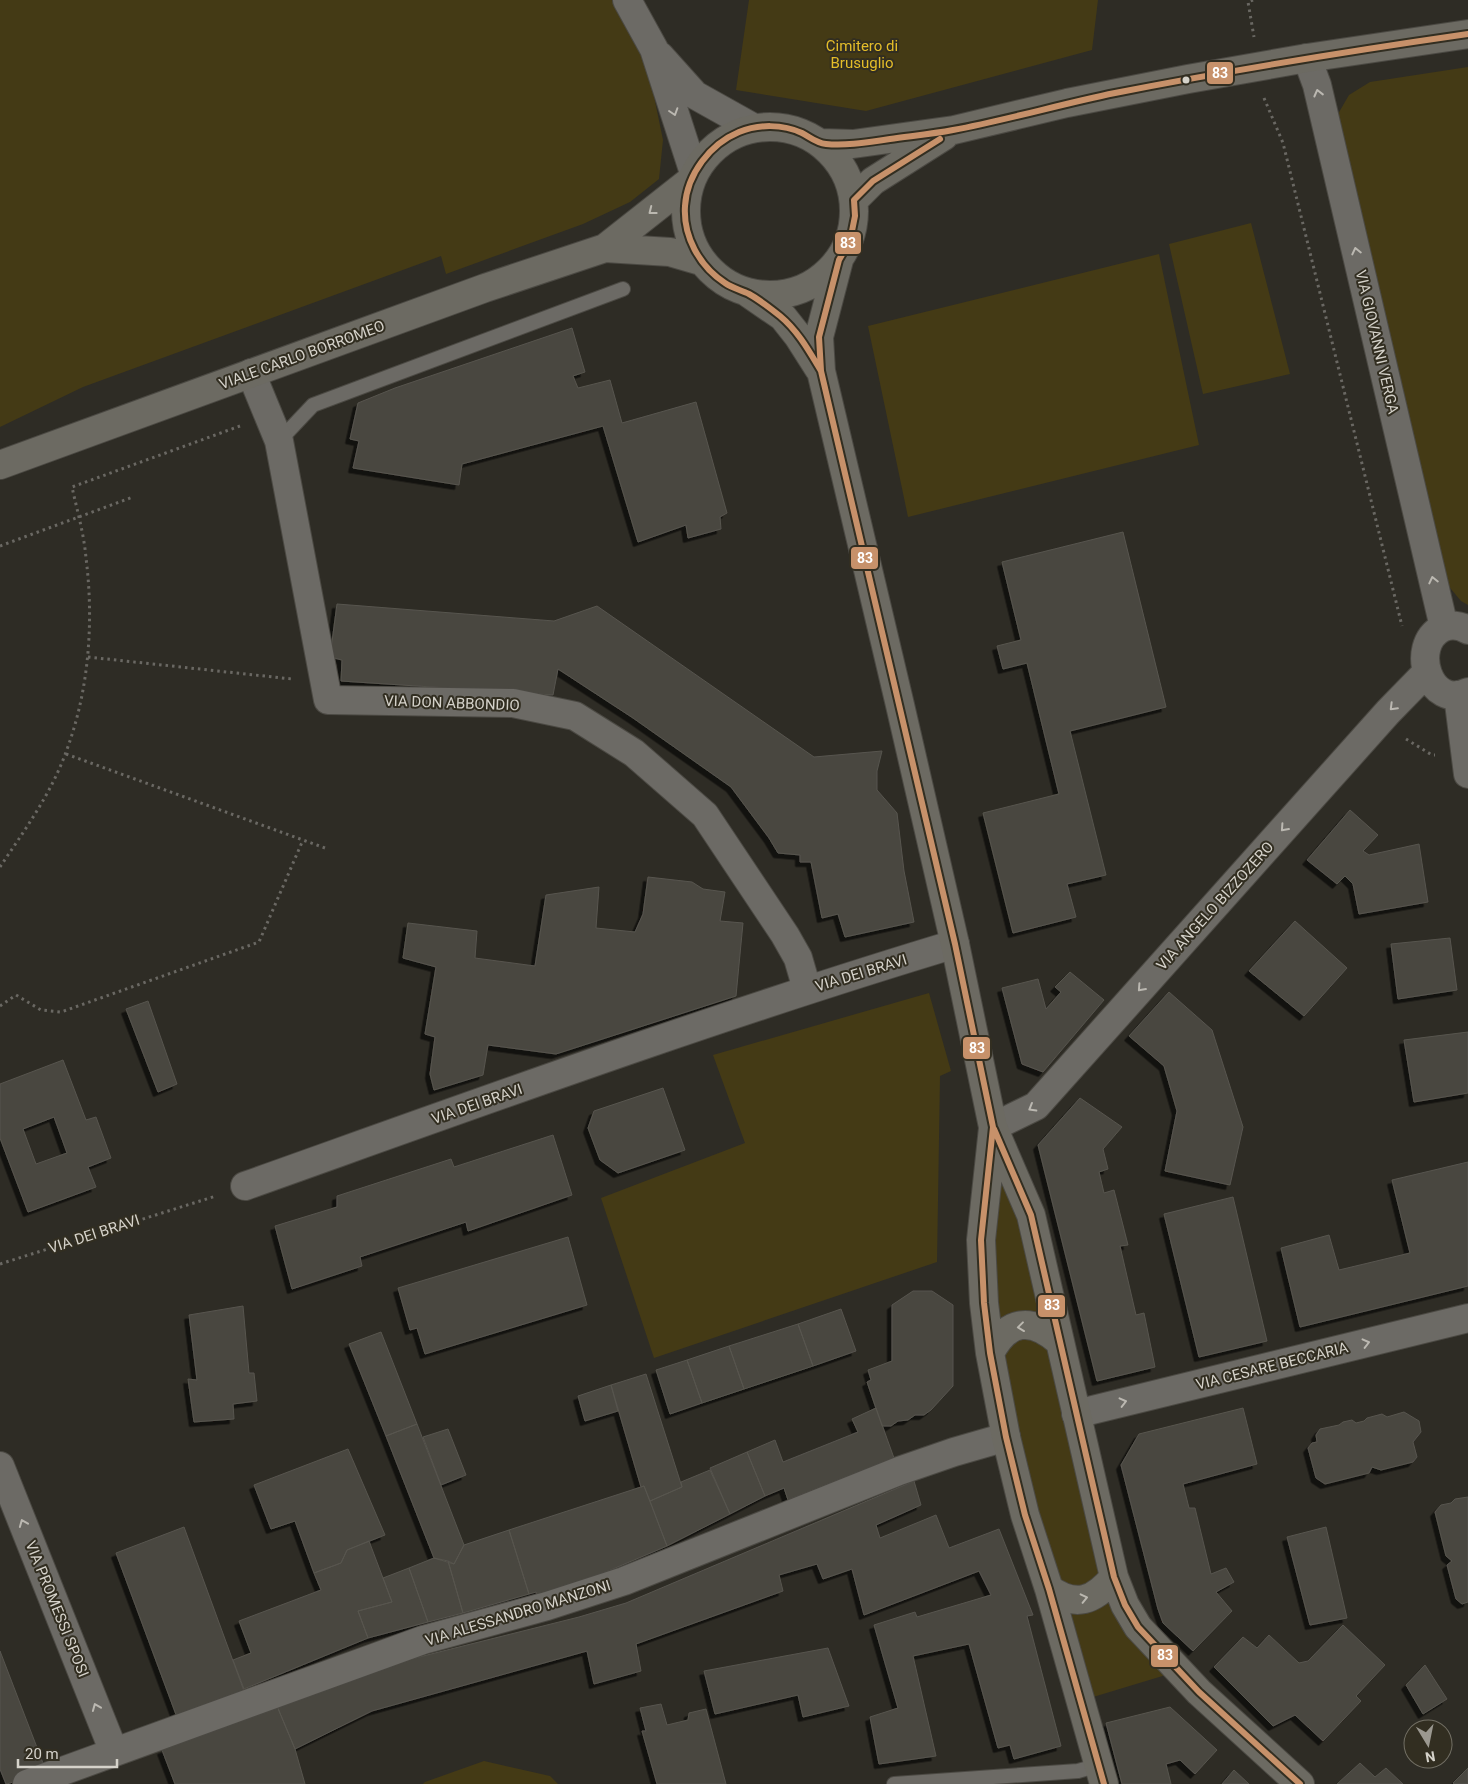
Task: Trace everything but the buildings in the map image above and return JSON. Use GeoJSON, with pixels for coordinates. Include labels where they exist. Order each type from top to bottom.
{"type":"FeatureCollection","features":[{"type":"Feature","properties":{"kind":"street"},"geometry":{"type":"LineString","coordinates":[[627,0],[654,49],[692,177]]}},
{"type":"Feature","properties":{"kind":"street"},"geometry":{"type":"LineString","coordinates":[[821,143],[853,144],[954,130],[1066,103],[1259,66],[1468,34]]}},
{"type":"Feature","properties":{"kind":"street"},"geometry":{"type":"LineString","coordinates":[[654,49],[695,95],[754,128]]}},
{"type":"Feature","properties":{"kind":"street","name":"VIA GIOVANNI VERGA"},"geometry":{"type":"LineString","coordinates":[[1307,58],[1316,85],[1456,629]]}},
{"type":"Feature","properties":{"kind":"street"},"geometry":{"type":"LineString","coordinates":[[748,293],[765,296],[784,294],[798,291],[812,284],[827,274],[839,260],[847,246],[852,231],[854,200],[848,178],[836,158],[821,143],[799,132],[778,127],[754,128],[724,140],[703,160],[692,177],[685,204],[687,231],[692,246],[701,260],[720,280],[748,293],[782,317],[798,336],[821,371]]}},
{"type":"Feature","properties":{"kind":"street"},"geometry":{"type":"LineString","coordinates":[[854,200],[873,181],[954,130]]}},
{"type":"Feature","properties":{"kind":"street","name":"VIALE CARLO BORROMEO"},"geometry":{"type":"LineString","coordinates":[[0,465],[485,288],[605,248],[692,177]]}},
{"type":"Feature","properties":{"kind":"street","name":"VIALE CARLO BORROMEO"},"geometry":{"type":"LineString","coordinates":[[605,248],[670,252],[701,260]]}},
{"type":"Feature","properties":{"kind":"street"},"geometry":{"type":"LineString","coordinates":[[839,260],[819,336],[821,371],[955,944],[993,1127],[1031,1215],[1114,1577],[1125,1605],[1138,1627],[1199,1692],[1300,1784]]}},
{"type":"Feature","properties":{"kind":"street","name":"VIA DON ABBONDIO"},"geometry":{"type":"LineString","coordinates":[[251,373],[279,441],[328,700],[512,703],[575,716],[634,753],[705,815],[785,935],[798,958],[808,989]]}},
{"type":"Feature","properties":{"kind":"street"},"geometry":{"type":"LineString","coordinates":[[1456,629],[1434,633],[1429,641],[1424,661],[1427,672],[1440,691],[1449,695],[1463,693],[1466,762]]}},
{"type":"Feature","properties":{"kind":"street","name":"VIA ANGELO BIZZOZERO"},"geometry":{"type":"LineString","coordinates":[[993,1127],[1036,1106],[1388,712],[1427,672]]}},
{"type":"Feature","properties":{"kind":"street","name":"VIA DEI BRAVI"},"geometry":{"type":"LineString","coordinates":[[245,1186],[808,989],[955,944]]}},
{"type":"Feature","properties":{"kind":"street"},"geometry":{"type":"LineString","coordinates":[[993,1127],[981,1240],[984,1303],[990,1353],[1006,1437],[1025,1515],[1049,1590],[1102,1775]]}},
{"type":"Feature","properties":{"kind":"street","name":"VIA CESARE BECCARIA"},"geometry":{"type":"LineString","coordinates":[[1076,1414],[1468,1318]]}},
{"type":"Feature","properties":{"kind":"street"},"geometry":{"type":"LineString","coordinates":[[990,1353],[1001,1335],[1013,1328],[1039,1327],[1059,1341]]}},
{"type":"Feature","properties":{"kind":"street","name":"VIA ALESSANDRO MANZONI"},"geometry":{"type":"LineString","coordinates":[[28,1784],[423,1640],[547,1606],[624,1581],[899,1471],[1006,1437]]}},
{"type":"Feature","properties":{"kind":"street","name":"VIA PROMESSI SPOSI"},"geometry":{"type":"LineString","coordinates":[[0,1466],[114,1752]]}},
{"type":"Feature","properties":{"kind":"street"},"geometry":{"type":"LineString","coordinates":[[1049,1590],[1069,1600],[1088,1598],[1105,1588],[1114,1577]]}},
{"type":"Feature","properties":{"kind":"lane"},"geometry":{"type":"LineString","coordinates":[[279,441],[313,405],[623,289]]}},
{"type":"Feature","properties":{"kind":"lane"},"geometry":{"type":"LineString","coordinates":[[894,1784],[1078,1771],[1102,1775]]}},
{"type":"Feature","properties":{"kind":"path"},"geometry":{"type":"LineString","coordinates":[[1253,0],[1248,2],[1264,98],[1283,143],[1404,635]]}},
{"type":"Feature","properties":{"kind":"path"},"geometry":{"type":"LineString","coordinates":[[0,867],[45,796],[66,754],[79,713],[88,657],[90,614],[86,557],[72,487],[268,414]]}},
{"type":"Feature","properties":{"kind":"path"},"geometry":{"type":"LineString","coordinates":[[0,546],[133,497]]}},
{"type":"Feature","properties":{"kind":"path"},"geometry":{"type":"LineString","coordinates":[[88,657],[325,683]]}},
{"type":"Feature","properties":{"kind":"path"},"geometry":{"type":"LineString","coordinates":[[1399,734],[1432,756],[1466,762]]}},
{"type":"Feature","properties":{"kind":"path"},"geometry":{"type":"LineString","coordinates":[[66,754],[325,848]]}},
{"type":"Feature","properties":{"kind":"path"},"geometry":{"type":"LineString","coordinates":[[0,1006],[16,995],[41,1010],[60,1012],[259,942],[303,840]]}},
{"type":"Feature","properties":{"kind":"path","name":"VIA DEI BRAVI"},"geometry":{"type":"LineString","coordinates":[[0,1264],[245,1186]]}},
{"type":"Feature","properties":{"kind":"green space"},"geometry":{"type":"Polygon","coordinates":[[[0,0],[624,0],[643,43],[663,140],[659,179],[630,202],[583,224],[446,274],[441,256],[83,387],[0,427],[0,0]]]}},
{"type":"Feature","properties":{"kind":"green space","name":"Cimitero di Brusuglio"},"geometry":{"type":"Polygon","coordinates":[[[749,0],[1098,0],[1092,50],[866,111],[736,90],[749,0]]]}},
{"type":"Feature","properties":{"kind":"green space"},"geometry":{"type":"Polygon","coordinates":[[[1468,67],[1468,605],[1461,601],[1446,583],[1338,114],[1349,95],[1370,82],[1468,67]]]}},
{"type":"Feature","properties":{"kind":"green space"},"geometry":{"type":"Polygon","coordinates":[[[1251,223],[1290,374],[1203,394],[1169,244],[1251,223]]]}},
{"type":"Feature","properties":{"kind":"green space"},"geometry":{"type":"Polygon","coordinates":[[[1159,254],[1199,445],[908,517],[868,326],[1159,254]]]}},
{"type":"Feature","properties":{"kind":"green space"},"geometry":{"type":"Polygon","coordinates":[[[929,993],[951,1071],[940,1076],[937,1262],[654,1358],[601,1198],[745,1143],[713,1055],[929,993]]]}},
{"type":"Feature","properties":{"kind":"green space"},"geometry":{"type":"Polygon","coordinates":[[[1007,1161],[1114,1577],[1179,1671],[1080,1701],[1049,1590],[981,1240],[1007,1161]]]}},
{"type":"Feature","properties":{"kind":"green space"},"geometry":{"type":"Polygon","coordinates":[[[484,1761],[550,1776],[558,1784],[423,1784],[484,1761]]]}},
{"type":"Feature","properties":{"kind":"transit line","name":"83"},"geometry":{"type":"LineString","coordinates":[[1104,1784],[1049,1589],[1025,1515],[1006,1437],[990,1353],[984,1303],[981,1240],[993,1127],[955,944],[821,371],[803,342],[786,322],[757,299],[725,283],[700,259],[694,249],[687,228],[685,217],[687,194],[695,172],[710,152],[728,137],[746,129],[762,126],[787,128],[826,144],[866,142],[929,134],[994,122],[1074,102],[1203,76],[1468,34]]}},
{"type":"Feature","properties":{"kind":"transit line","name":"83"},"geometry":{"type":"LineString","coordinates":[[825,388],[821,371],[819,337],[839,260],[847,246],[852,231],[855,216],[854,200],[873,181],[940,139]]}},
{"type":"Feature","properties":{"kind":"transit line","name":"83"},"geometry":{"type":"LineString","coordinates":[[994,1129],[1031,1215],[1114,1577],[1125,1605],[1138,1627],[1199,1692],[1300,1784]]}}]}
